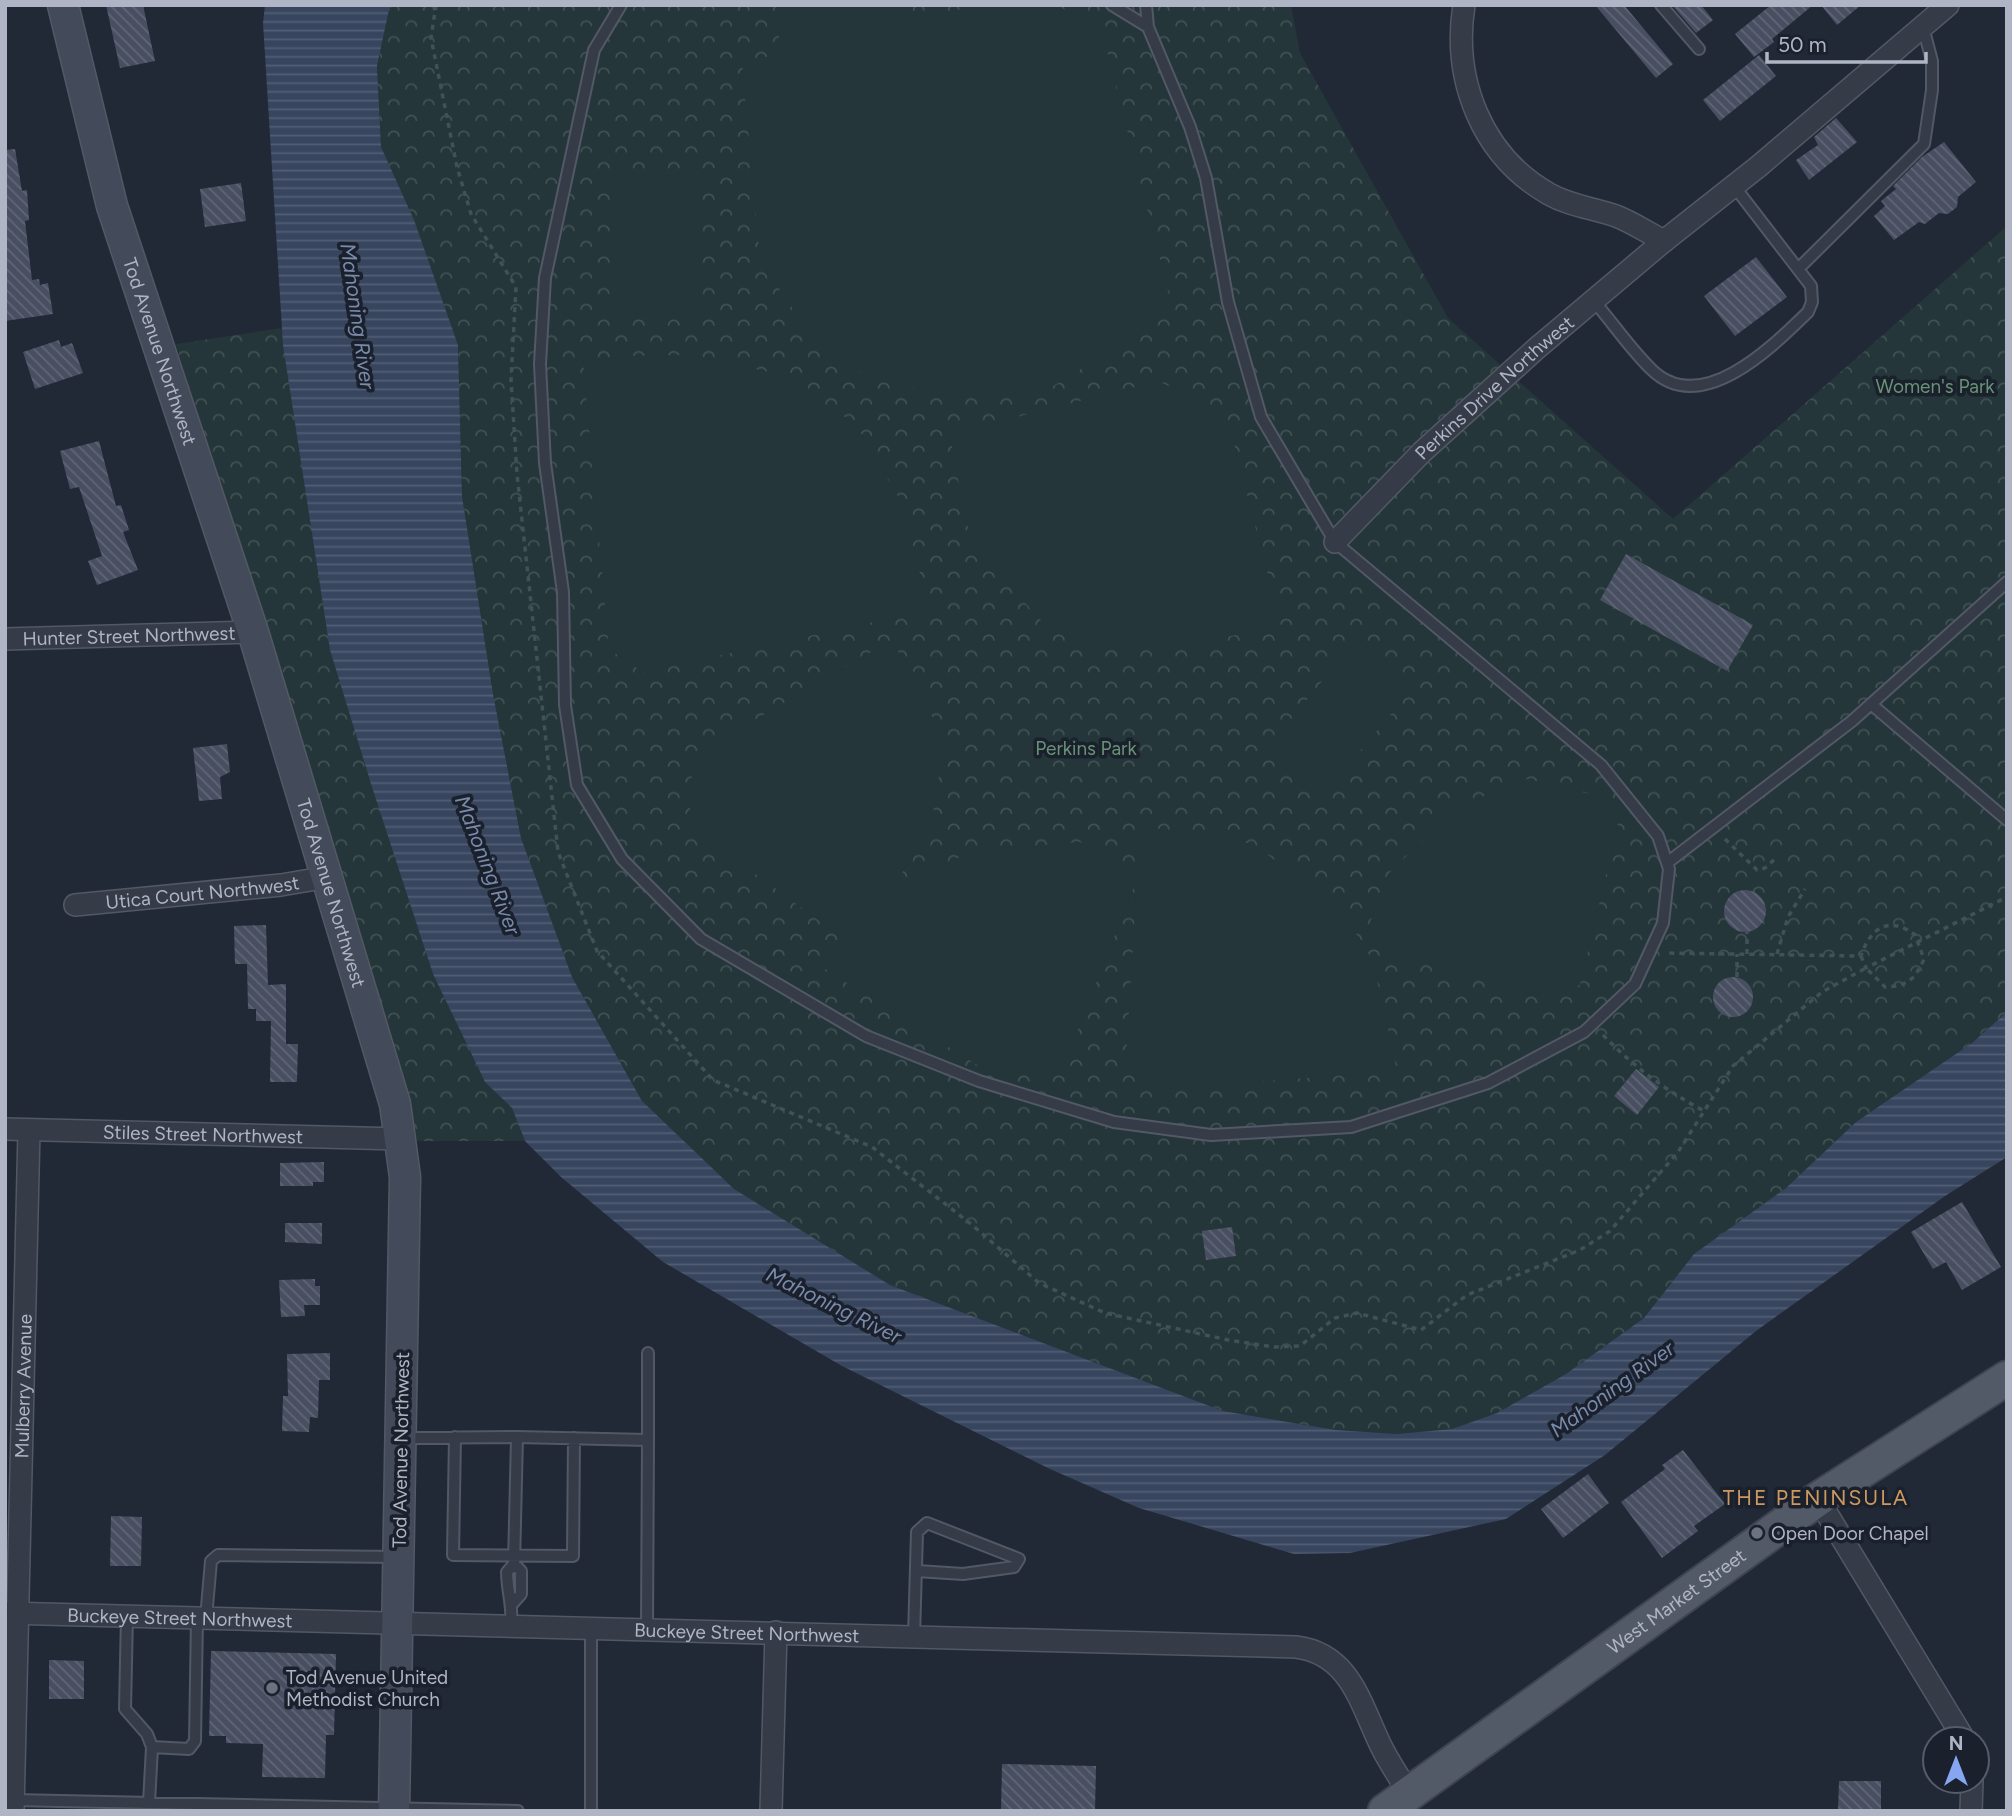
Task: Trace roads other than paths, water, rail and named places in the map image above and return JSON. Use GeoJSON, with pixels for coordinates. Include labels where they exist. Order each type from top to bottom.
{"type":"FeatureCollection","features":[{"type":"Feature","properties":{"kind":"main road","name":"Tod Avenue Northwest"},"geometry":{"type":"LineString","coordinates":[[63,5],[112,206],[253,632],[395,1104],[405,1177],[394,1809]]}},
{"type":"Feature","properties":{"kind":"main road","name":"West Market Street"},"geometry":{"type":"LineString","coordinates":[[1402,1802],[1818,1499],[2007,1378]]}},
{"type":"Feature","properties":{"kind":"street"},"geometry":{"type":"LineString","coordinates":[[1464,5],[1461,52],[1468,93],[1481,125],[1503,156],[1531,182],[1550,195],[1589,210],[1615,216],[1664,241]]}},
{"type":"Feature","properties":{"kind":"street","name":"Perkins Drive Northwest"},"geometry":{"type":"LineString","coordinates":[[1335,542],[1422,452],[1593,300],[1734,186],[1948,5]]}},
{"type":"Feature","properties":{"kind":"street","name":"Hunter Street Northwest"},"geometry":{"type":"LineString","coordinates":[[5,639],[253,632]]}},
{"type":"Feature","properties":{"kind":"street","name":"Utica Court Northwest"},"geometry":{"type":"LineString","coordinates":[[75,905],[281,885],[327,877]]}},
{"type":"Feature","properties":{"kind":"street","name":"Stiles Street Northwest"},"geometry":{"type":"LineString","coordinates":[[5,1129],[400,1139]]}},
{"type":"Feature","properties":{"kind":"street","name":"Mulberry Avenue"},"geometry":{"type":"LineString","coordinates":[[14,1805],[10,1745],[12,1613],[29,1130]]}},
{"type":"Feature","properties":{"kind":"street"},"geometry":{"type":"LineString","coordinates":[[1818,1499],[1955,1725]]}},
{"type":"Feature","properties":{"kind":"street","name":"Buckeye Street Northwest"},"geometry":{"type":"LineString","coordinates":[[12,1613],[398,1623],[512,1614],[591,1627],[1307,1648],[1338,1664],[1350,1677],[1384,1751],[1402,1802]]}},
{"type":"Feature","properties":{"kind":"street"},"geometry":{"type":"LineString","coordinates":[[772,1811],[776,1633]]}},
{"type":"Feature","properties":{"kind":"lane"},"geometry":{"type":"LineString","coordinates":[[621,5],[594,50],[545,278],[540,364],[545,463],[563,592],[565,705],[577,786],[622,859],[701,939],[866,1036],[979,1081],[1114,1122],[1211,1135],[1351,1126],[1488,1083],[1584,1032],[1635,984],[1663,923],[1669,869],[1658,836],[1601,765],[1335,542],[1261,417],[1228,302],[1206,178],[1190,127],[1148,27],[1146,5]]}},
{"type":"Feature","properties":{"kind":"lane"},"geometry":{"type":"LineString","coordinates":[[1112,5],[1148,27]]}},
{"type":"Feature","properties":{"kind":"lane"},"geometry":{"type":"LineString","coordinates":[[1661,5],[1699,49]]}},
{"type":"Feature","properties":{"kind":"lane"},"geometry":{"type":"LineString","coordinates":[[1798,269],[1857,207],[1924,144],[1932,71],[1923,27]]}},
{"type":"Feature","properties":{"kind":"lane"},"geometry":{"type":"LineString","coordinates":[[1593,300],[1654,372],[1671,382],[1695,385],[1725,378],[1748,367],[1808,312],[1812,302],[1811,286],[1734,186]]}},
{"type":"Feature","properties":{"kind":"lane"},"geometry":{"type":"LineString","coordinates":[[1667,863],[1871,704],[2007,582]]}},
{"type":"Feature","properties":{"kind":"lane"},"geometry":{"type":"LineString","coordinates":[[1871,704],[2007,820]]}},
{"type":"Feature","properties":{"kind":"lane"},"geometry":{"type":"LineString","coordinates":[[647,1628],[648,1353]]}},
{"type":"Feature","properties":{"kind":"lane"},"geometry":{"type":"LineString","coordinates":[[455,1437],[453,1555],[514,1560],[573,1556],[574,1438]]}},
{"type":"Feature","properties":{"kind":"lane"},"geometry":{"type":"LineString","coordinates":[[512,1614],[521,1594],[521,1571],[514,1560],[517,1437]]}},
{"type":"Feature","properties":{"kind":"lane"},"geometry":{"type":"LineString","coordinates":[[401,1438],[648,1440]]}},
{"type":"Feature","properties":{"kind":"lane"},"geometry":{"type":"LineString","coordinates":[[914,1636],[918,1532],[927,1523],[1020,1559],[1014,1567],[963,1574],[917,1571]]}},
{"type":"Feature","properties":{"kind":"lane"},"geometry":{"type":"LineString","coordinates":[[152,1748],[189,1749],[194,1741],[201,1618],[211,1561],[218,1555],[399,1558]]}},
{"type":"Feature","properties":{"kind":"lane"},"geometry":{"type":"LineString","coordinates":[[127,1616],[125,1709],[147,1734],[152,1748],[149,1803]]}},
{"type":"Feature","properties":{"kind":"lane"},"geometry":{"type":"LineString","coordinates":[[591,1627],[591,1811]]}},
{"type":"Feature","properties":{"kind":"lane"},"geometry":{"type":"LineString","coordinates":[[14,1805],[149,1803],[256,1808],[518,1811]]}},
{"type":"Feature","properties":{"kind":"water","name":"Mahoning River"},"geometry":{"type":"Polygon","coordinates":[[[265,5],[390,5],[377,66],[381,147],[414,220],[458,345],[462,496],[493,694],[521,838],[572,977],[642,1101],[734,1189],[890,1285],[1223,1411],[1336,1430],[1397,1434],[1452,1429],[1497,1413],[1566,1374],[1644,1318],[1694,1254],[1786,1188],[1856,1122],[1972,1043],[2007,1012],[2007,1157],[1945,1196],[1756,1331],[1605,1455],[1506,1519],[1350,1553],[1294,1554],[1139,1508],[1050,1469],[842,1366],[663,1262],[561,1177],[525,1141],[512,1108],[485,1082],[433,974],[372,787],[330,650],[283,345],[263,23],[265,5]]]}},
{"type":"Feature","properties":{"kind":"place","name":"Open Door Chapel"},"geometry":{"type":"Point","coordinates":[1757,1533]}},
{"type":"Feature","properties":{"kind":"place","name":"Tod Avenue United Methodist Church"},"geometry":{"type":"Point","coordinates":[272,1688]}},
{"type":"Feature","properties":{"kind":"district","name":"THE PENINSULA"},"geometry":{"type":"Point","coordinates":[1816,1497]}},
{"type":"Feature","properties":{"kind":"park label","name":"Women's Park"},"geometry":{"type":"Point","coordinates":[1935,386]}},
{"type":"Feature","properties":{"kind":"park label","name":"Perkins Park"},"geometry":{"type":"Point","coordinates":[1086,748]}}]}
